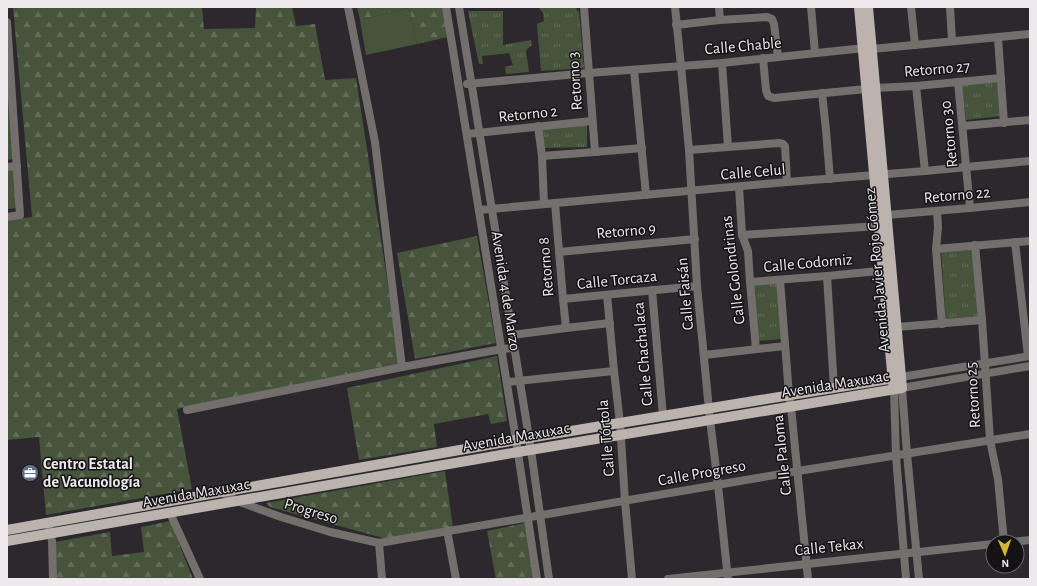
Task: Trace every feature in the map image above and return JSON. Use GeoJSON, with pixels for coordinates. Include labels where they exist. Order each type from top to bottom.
{"type":"FeatureCollection","features":[{"type":"Feature","properties":{"kind":"main road","name":"Avenida Javier Rojo Gómez"},"geometry":{"type":"LineString","coordinates":[[859,7],[867,49],[879,175],[879,226],[897,327],[897,378]]}},
{"type":"Feature","properties":{"kind":"main road","name":"Avenida Javier Rojo Gómez"},"geometry":{"type":"LineString","coordinates":[[867,49],[868,7]]}},
{"type":"Feature","properties":{"kind":"main road","name":"Avenida Javier Rojo Gómez"},"geometry":{"type":"LineString","coordinates":[[879,175],[887,215],[887,270],[898,389]]}},
{"type":"Feature","properties":{"kind":"main road","name":"Avenida Maxuxac"},"geometry":{"type":"LineString","coordinates":[[7,530],[516,440],[897,378]]}},
{"type":"Feature","properties":{"kind":"main road"},"geometry":{"type":"LineString","coordinates":[[864,383],[866,394]]}},
{"type":"Feature","properties":{"kind":"main road","name":"Avenida Maxuxac"},"geometry":{"type":"LineString","coordinates":[[7,541],[518,452],[898,389]]}},
{"type":"Feature","properties":{"kind":"street"},"geometry":{"type":"LineString","coordinates":[[348,7],[376,142],[402,367]]}},
{"type":"Feature","properties":{"kind":"street","name":"Avenida 4 de Marzo"},"geometry":{"type":"LineString","coordinates":[[446,7],[502,349],[537,579]]}},
{"type":"Feature","properties":{"kind":"street","name":"Avenida 4 de Marzo"},"geometry":{"type":"LineString","coordinates":[[459,7],[531,450],[549,579]]}},
{"type":"Feature","properties":{"kind":"street","name":"Retorno 3"},"geometry":{"type":"LineString","coordinates":[[584,7],[594,152]]}},
{"type":"Feature","properties":{"kind":"street","name":"Calle Faisán"},"geometry":{"type":"LineString","coordinates":[[675,7],[689,150],[697,286],[727,576]]}},
{"type":"Feature","properties":{"kind":"street"},"geometry":{"type":"LineString","coordinates":[[719,7],[720,20]]}},
{"type":"Feature","properties":{"kind":"street"},"geometry":{"type":"LineString","coordinates":[[811,7],[816,53]]}},
{"type":"Feature","properties":{"kind":"street"},"geometry":{"type":"LineString","coordinates":[[911,7],[915,45]]}},
{"type":"Feature","properties":{"kind":"street"},"geometry":{"type":"LineString","coordinates":[[950,7],[952,41]]}},
{"type":"Feature","properties":{"kind":"street"},"geometry":{"type":"LineString","coordinates":[[676,25],[767,17],[772,19],[774,24],[778,57]]}},
{"type":"Feature","properties":{"kind":"street"},"geometry":{"type":"LineString","coordinates":[[7,22],[20,216],[7,217]]}},
{"type":"Feature","properties":{"kind":"street","name":"Calle Chable"},"geometry":{"type":"LineString","coordinates":[[459,85],[722,63],[1030,34]]}},
{"type":"Feature","properties":{"kind":"street"},"geometry":{"type":"LineString","coordinates":[[998,38],[1004,123]]}},
{"type":"Feature","properties":{"kind":"street","name":"Retorno 27"},"geometry":{"type":"LineString","coordinates":[[763,58],[766,90],[768,96],[774,98],[871,88],[916,86],[1001,78]]}},
{"type":"Feature","properties":{"kind":"street"},"geometry":{"type":"LineString","coordinates":[[722,63],[728,146]]}},
{"type":"Feature","properties":{"kind":"street"},"geometry":{"type":"LineString","coordinates":[[634,70],[646,195]]}},
{"type":"Feature","properties":{"kind":"street","name":"Retorno 30"},"geometry":{"type":"LineString","coordinates":[[958,82],[970,208]]}},
{"type":"Feature","properties":{"kind":"street"},"geometry":{"type":"LineString","coordinates":[[916,86],[925,171]]}},
{"type":"Feature","properties":{"kind":"street"},"geometry":{"type":"LineString","coordinates":[[822,94],[830,179]]}},
{"type":"Feature","properties":{"kind":"street"},"geometry":{"type":"LineString","coordinates":[[963,126],[1030,120]]}},
{"type":"Feature","properties":{"kind":"street","name":"Retorno 2"},"geometry":{"type":"LineString","coordinates":[[467,134],[592,121]]}},
{"type":"Feature","properties":{"kind":"street"},"geometry":{"type":"LineString","coordinates":[[538,126],[542,156],[544,204]]}},
{"type":"Feature","properties":{"kind":"street"},"geometry":{"type":"LineString","coordinates":[[689,150],[728,146],[783,144],[785,146],[787,182]]}},
{"type":"Feature","properties":{"kind":"street"},"geometry":{"type":"LineString","coordinates":[[542,156],[642,148]]}},
{"type":"Feature","properties":{"kind":"street","name":"Calle Celul"},"geometry":{"type":"LineString","coordinates":[[479,210],[1030,161]]}},
{"type":"Feature","properties":{"kind":"street"},"geometry":{"type":"LineString","coordinates":[[7,166],[17,166]]}},
{"type":"Feature","properties":{"kind":"street","name":"Calle Golondrinas"},"geometry":{"type":"LineString","coordinates":[[738,187],[742,235],[748,251],[756,349]]}},
{"type":"Feature","properties":{"kind":"street","name":"Retorno 22"},"geometry":{"type":"LineString","coordinates":[[887,215],[1030,202]]}},
{"type":"Feature","properties":{"kind":"street","name":"Retorno 8"},"geometry":{"type":"LineString","coordinates":[[555,203],[566,328]]}},
{"type":"Feature","properties":{"kind":"street"},"geometry":{"type":"LineString","coordinates":[[937,211],[938,227],[936,248],[942,324]]}},
{"type":"Feature","properties":{"kind":"street"},"geometry":{"type":"LineString","coordinates":[[742,235],[879,226]]}},
{"type":"Feature","properties":{"kind":"street","name":"Retorno 9"},"geometry":{"type":"LineString","coordinates":[[559,252],[695,239]]}},
{"type":"Feature","properties":{"kind":"street"},"geometry":{"type":"LineString","coordinates":[[936,248],[1030,241]]}},
{"type":"Feature","properties":{"kind":"street"},"geometry":{"type":"LineString","coordinates":[[1015,242],[1029,356]]}},
{"type":"Feature","properties":{"kind":"street","name":"Retorno 25"},"geometry":{"type":"LineString","coordinates":[[975,245],[982,320],[990,440],[998,479],[1003,534]]}},
{"type":"Feature","properties":{"kind":"street","name":"Calle Codorniz"},"geometry":{"type":"LineString","coordinates":[[750,282],[887,270]]}},
{"type":"Feature","properties":{"kind":"street"},"geometry":{"type":"LineString","coordinates":[[827,276],[834,388]]}},
{"type":"Feature","properties":{"kind":"street","name":"Calle Paloma"},"geometry":{"type":"LineString","coordinates":[[780,280],[789,395],[808,579]]}},
{"type":"Feature","properties":{"kind":"street","name":"Calle Torcaza"},"geometry":{"type":"LineString","coordinates":[[563,299],[697,286]]}},
{"type":"Feature","properties":{"kind":"street","name":"Calle Chachalaca"},"geometry":{"type":"LineString","coordinates":[[652,290],[663,416]]}},
{"type":"Feature","properties":{"kind":"street","name":"Calle Tórtola"},"geometry":{"type":"LineString","coordinates":[[607,295],[620,423],[632,579]]}},
{"type":"Feature","properties":{"kind":"street"},"geometry":{"type":"LineString","coordinates":[[897,327],[982,320]]}},
{"type":"Feature","properties":{"kind":"street"},"geometry":{"type":"LineString","coordinates":[[512,334],[610,323]]}},
{"type":"Feature","properties":{"kind":"street"},"geometry":{"type":"LineString","coordinates":[[704,355],[785,346]]}},
{"type":"Feature","properties":{"kind":"street"},"geometry":{"type":"LineString","coordinates":[[188,410],[402,367],[514,348]]}},
{"type":"Feature","properties":{"kind":"street","name":"Avenida Maxuxac"},"geometry":{"type":"LineString","coordinates":[[897,378],[1029,356]]}},
{"type":"Feature","properties":{"kind":"street","name":"Avenida Maxuxac"},"geometry":{"type":"LineString","coordinates":[[898,389],[1030,366]]}},
{"type":"Feature","properties":{"kind":"street"},"geometry":{"type":"LineString","coordinates":[[507,382],[614,371]]}},
{"type":"Feature","properties":{"kind":"street"},"geometry":{"type":"LineString","coordinates":[[934,372],[936,382]]}},
{"type":"Feature","properties":{"kind":"street","name":"Avenida Javier Rojo Gómez"},"geometry":{"type":"LineString","coordinates":[[898,389],[907,454],[919,579]]}},
{"type":"Feature","properties":{"kind":"street","name":"Avenida Javier Rojo Gómez"},"geometry":{"type":"LineString","coordinates":[[898,389],[896,456],[906,579]]}},
{"type":"Feature","properties":{"kind":"street","name":"Calle Progreso"},"geometry":{"type":"LineString","coordinates":[[379,543],[447,530],[798,471],[1030,434]]}},
{"type":"Feature","properties":{"kind":"street","name":"Progreso"},"geometry":{"type":"LineString","coordinates":[[222,492],[237,501],[330,532],[379,543]]}},
{"type":"Feature","properties":{"kind":"street"},"geometry":{"type":"LineString","coordinates":[[170,513],[200,579]]}},
{"type":"Feature","properties":{"kind":"street"},"geometry":{"type":"LineString","coordinates":[[48,522],[52,541],[53,579]]}},
{"type":"Feature","properties":{"kind":"street"},"geometry":{"type":"LineString","coordinates":[[447,530],[456,579]]}},
{"type":"Feature","properties":{"kind":"street"},"geometry":{"type":"LineString","coordinates":[[379,543],[382,579]]}},
{"type":"Feature","properties":{"kind":"street","name":"Calle Tekax"},"geometry":{"type":"LineString","coordinates":[[668,579],[727,576],[806,564],[985,545]]}},
{"type":"Feature","properties":{"kind":"green space"},"geometry":{"type":"Polygon","coordinates":[[[13,7],[202,7],[204,29],[255,28],[256,7],[292,7],[296,26],[315,24],[325,80],[356,78],[400,363],[177,409],[192,489],[46,515],[39,437],[7,440],[7,220],[32,217],[13,7]]]}},
{"type":"Feature","properties":{"kind":"green space"},"geometry":{"type":"Polygon","coordinates":[[[357,7],[443,7],[448,37],[417,44],[409,8],[360,20],[357,7]]]}},
{"type":"Feature","properties":{"kind":"green space"},"geometry":{"type":"Polygon","coordinates":[[[538,7],[576,7],[577,11],[579,11],[584,68],[541,71],[537,24],[544,21],[543,13],[538,7]]]}},
{"type":"Feature","properties":{"kind":"green space"},"geometry":{"type":"Polygon","coordinates":[[[409,8],[417,44],[366,55],[360,20],[409,8]]]}},
{"type":"Feature","properties":{"kind":"green space"},"geometry":{"type":"Polygon","coordinates":[[[468,11],[503,11],[503,45],[531,40],[532,45],[526,50],[529,72],[506,74],[505,67],[513,65],[509,53],[482,56],[483,64],[479,64],[468,11]]]}},
{"type":"Feature","properties":{"kind":"green space"},"geometry":{"type":"Polygon","coordinates":[[[7,71],[14,159],[7,160],[7,71]]]}},
{"type":"Feature","properties":{"kind":"green space"},"geometry":{"type":"Polygon","coordinates":[[[998,82],[1001,116],[966,120],[962,84],[998,82]]]}},
{"type":"Feature","properties":{"kind":"green space"},"geometry":{"type":"Polygon","coordinates":[[[587,124],[587,147],[541,148],[541,126],[587,124]]]}},
{"type":"Feature","properties":{"kind":"green space"},"geometry":{"type":"Polygon","coordinates":[[[15,168],[17,208],[7,209],[7,169],[15,168]]]}},
{"type":"Feature","properties":{"kind":"green space"},"geometry":{"type":"Polygon","coordinates":[[[477,236],[496,343],[415,359],[397,253],[477,236]]]}},
{"type":"Feature","properties":{"kind":"green space"},"geometry":{"type":"Polygon","coordinates":[[[974,250],[978,319],[946,321],[941,251],[974,250]]]}},
{"type":"Feature","properties":{"kind":"green space"},"geometry":{"type":"Polygon","coordinates":[[[778,281],[783,339],[759,341],[753,283],[778,281]]]}},
{"type":"Feature","properties":{"kind":"green space"},"geometry":{"type":"Polygon","coordinates":[[[497,356],[507,421],[491,424],[488,414],[434,424],[437,447],[359,460],[347,388],[497,356]]]}},
{"type":"Feature","properties":{"kind":"green space"},"geometry":{"type":"Polygon","coordinates":[[[445,471],[453,528],[397,538],[383,538],[270,507],[266,503],[445,471]]]}},
{"type":"Feature","properties":{"kind":"green space"},"geometry":{"type":"Polygon","coordinates":[[[170,521],[193,579],[56,579],[55,542],[110,532],[112,556],[144,552],[141,527],[170,521]]]}},
{"type":"Feature","properties":{"kind":"green space"},"geometry":{"type":"Polygon","coordinates":[[[525,523],[534,579],[496,579],[487,531],[525,523]]]}},
{"type":"Feature","properties":{"kind":"place","name":"Centro Estatal de Vacunología"},"geometry":{"type":"Point","coordinates":[30,473]}}]}
